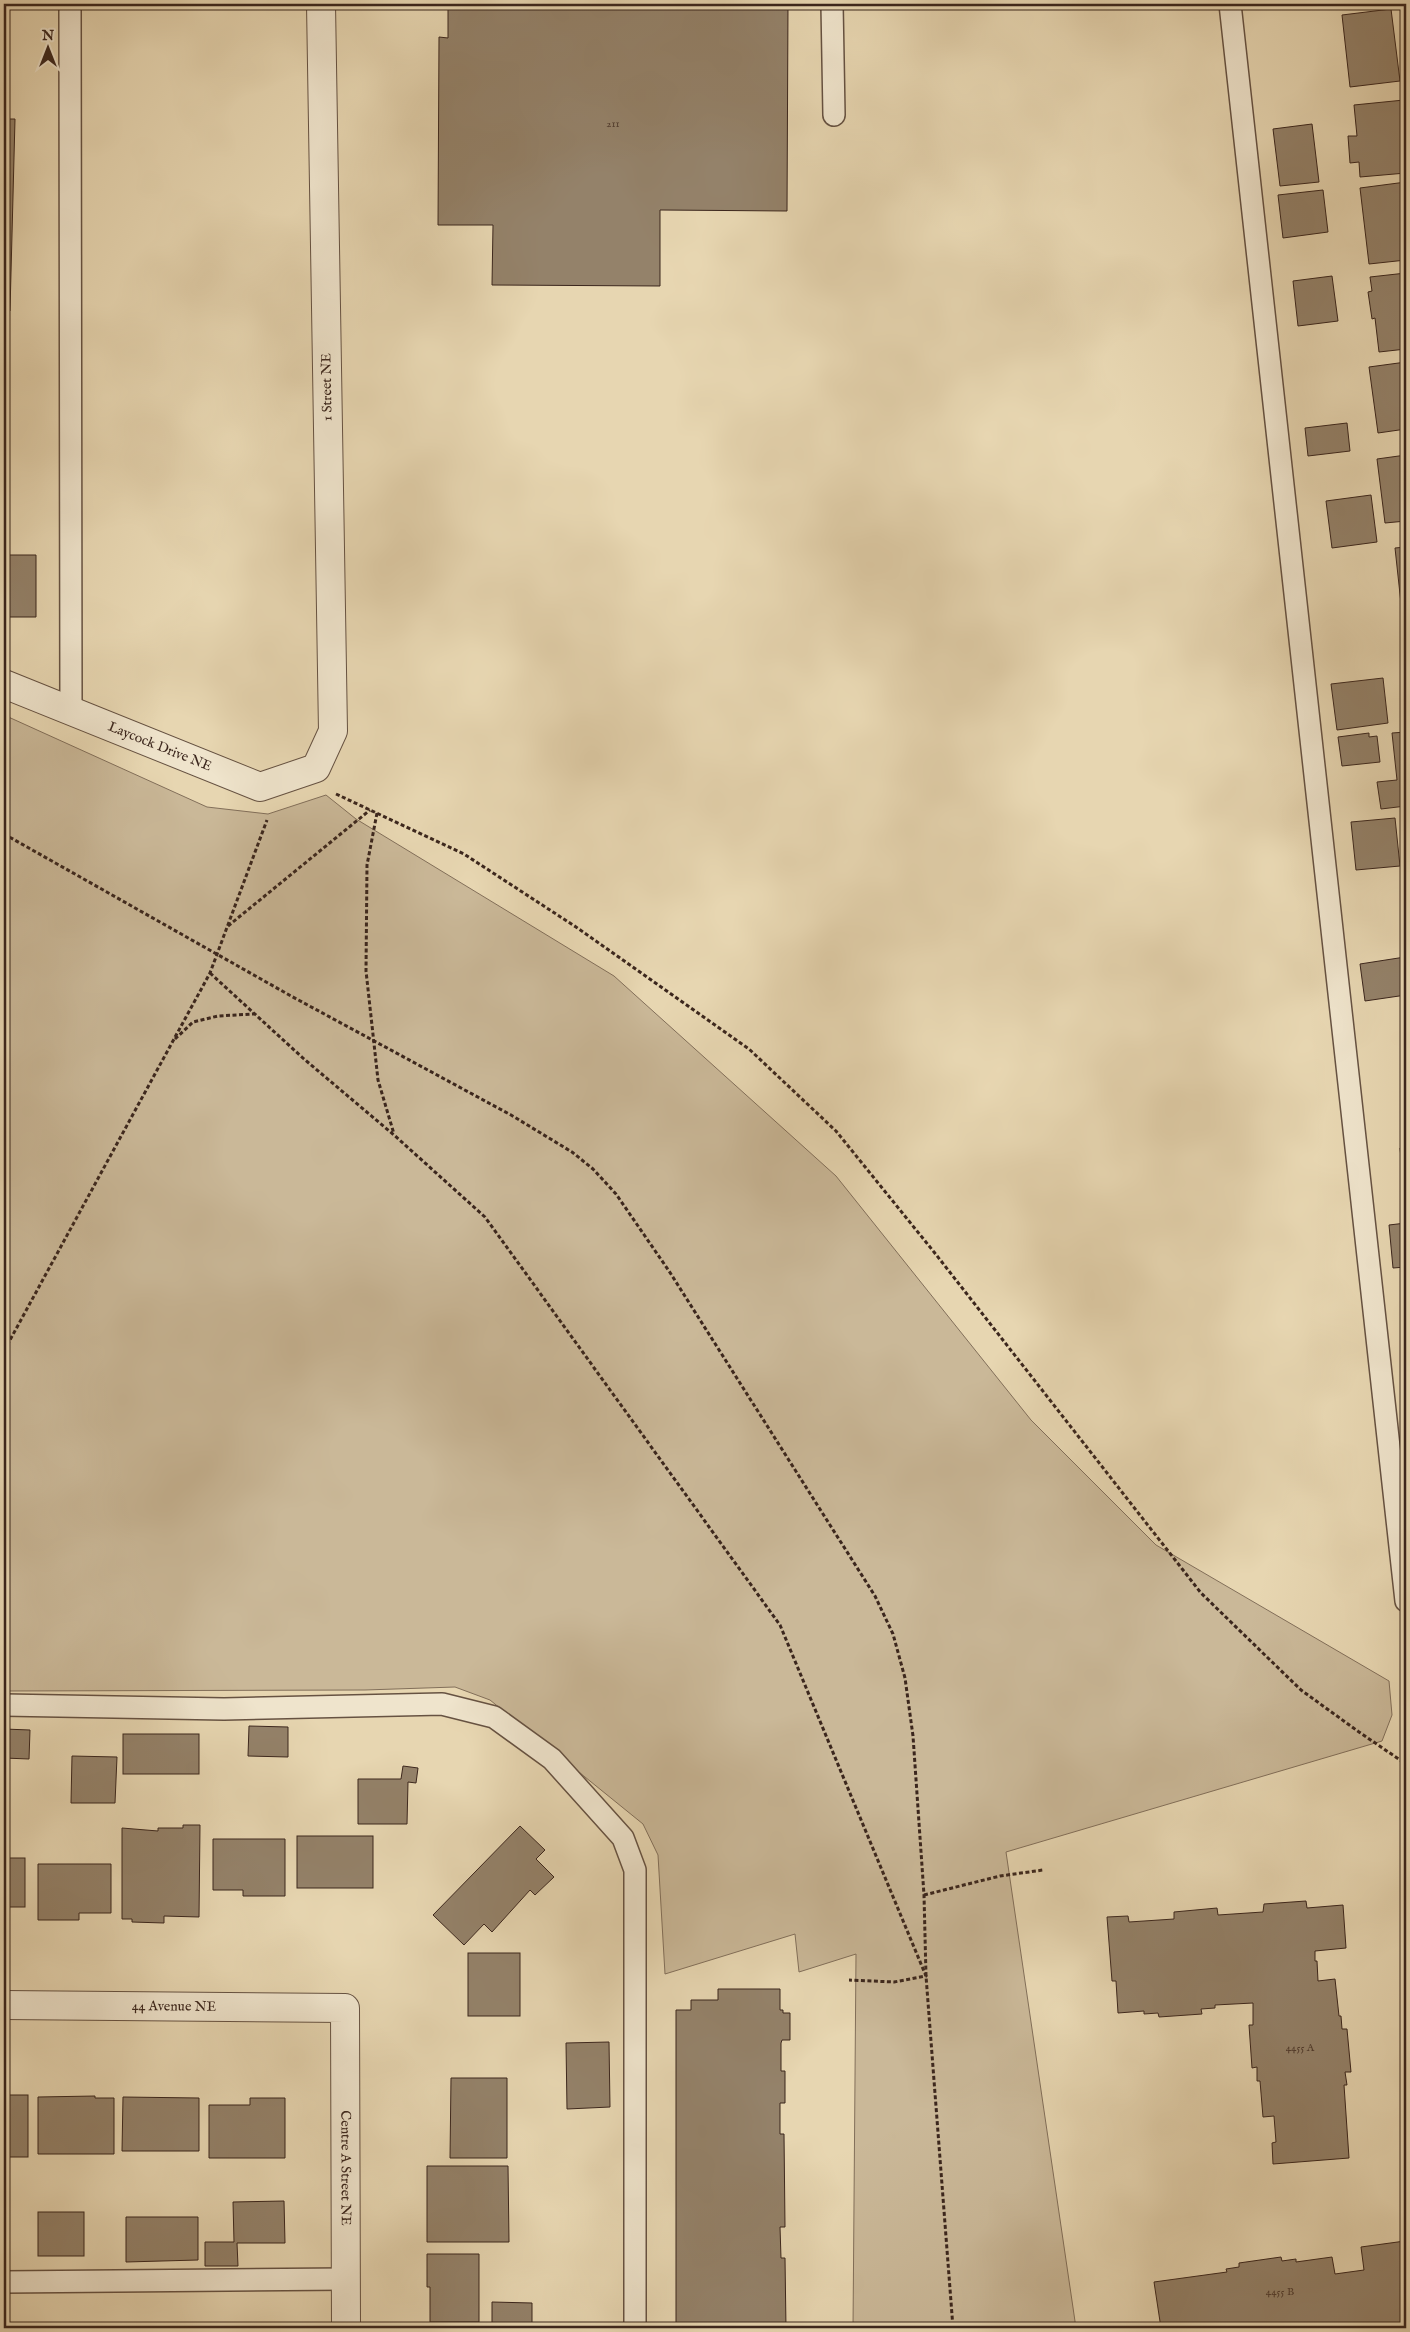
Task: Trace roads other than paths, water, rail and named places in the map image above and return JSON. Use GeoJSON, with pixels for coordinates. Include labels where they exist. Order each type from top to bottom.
{"type":"FeatureCollection","features":[{"type":"Feature","properties":{"kind":"street","name":"1 Street NE"},"geometry":{"type":"LineString","coordinates":[[321,4],[332,731],[323,779]]}},
{"type":"Feature","properties":{"kind":"street","name":"Laycock Drive NE"},"geometry":{"type":"LineString","coordinates":[[4,684],[72,713],[260,787],[323,779]]}},
{"type":"Feature","properties":{"kind":"street","name":"44 Avenue NE"},"geometry":{"type":"LineString","coordinates":[[4,2005],[345,2008]]}},
{"type":"Feature","properties":{"kind":"street","name":"Centre A Street NE"},"geometry":{"type":"LineString","coordinates":[[345,2008],[346,2328]]}},
{"type":"Feature","properties":{"kind":"lane"},"geometry":{"type":"LineString","coordinates":[[70,4],[72,713]]}},
{"type":"Feature","properties":{"kind":"lane"},"geometry":{"type":"LineString","coordinates":[[832,4],[834,115]]}},
{"type":"Feature","properties":{"kind":"lane"},"geometry":{"type":"LineString","coordinates":[[1230,4],[1406,1601]]}},
{"type":"Feature","properties":{"kind":"lane"},"geometry":{"type":"LineString","coordinates":[[4,1705],[224,1709],[442,1704],[494,1717],[552,1759],[623,1838],[635,1870],[635,2328]]}},
{"type":"Feature","properties":{"kind":"lane"},"geometry":{"type":"LineString","coordinates":[[4,2282],[346,2279]]}}]}
